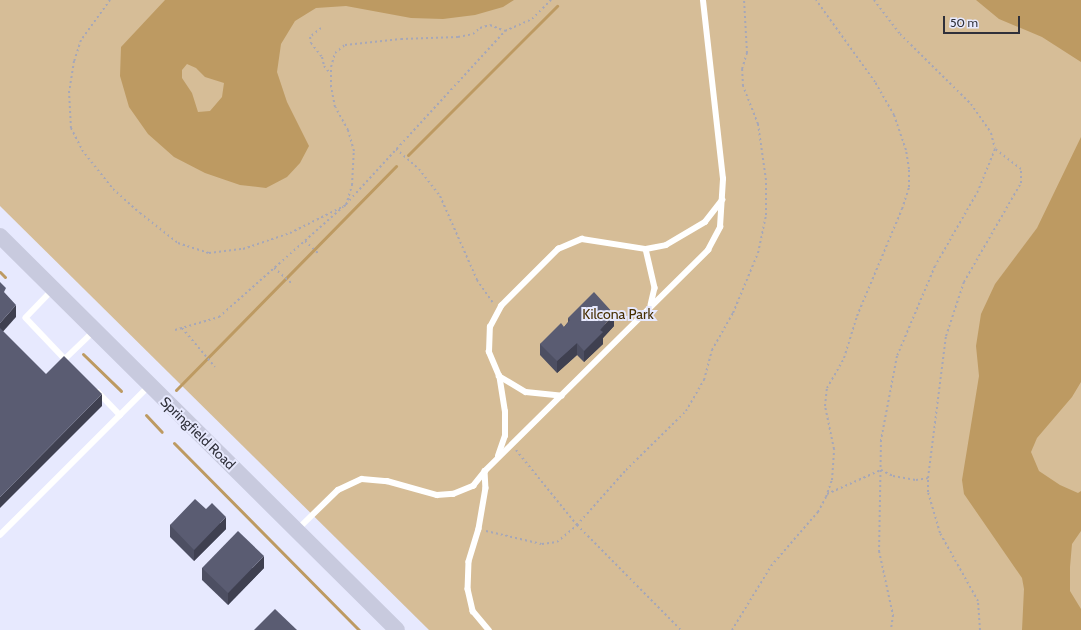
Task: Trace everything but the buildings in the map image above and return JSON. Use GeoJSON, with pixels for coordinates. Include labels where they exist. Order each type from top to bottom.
{"type":"FeatureCollection","features":[{"type":"Feature","properties":{"kind":"street","name":"Springfield Road"},"geometry":{"type":"LineString","coordinates":[[0,236],[397,630]]}},
{"type":"Feature","properties":{"kind":"lane"},"geometry":{"type":"LineString","coordinates":[[296,530],[338,490],[362,479],[388,481],[436,495],[453,494],[473,486],[497,458],[562,396],[708,250],[720,227],[723,179],[703,0]]}},
{"type":"Feature","properties":{"kind":"lane"},"geometry":{"type":"LineString","coordinates":[[497,458],[506,436],[505,412],[499,376],[489,352],[490,327],[499,311],[558,249],[582,239],[646,249],[666,245],[684,236],[704,222],[722,198]]}},
{"type":"Feature","properties":{"kind":"lane"},"geometry":{"type":"LineString","coordinates":[[646,249],[655,288],[651,306]]}},
{"type":"Feature","properties":{"kind":"lane"},"geometry":{"type":"LineString","coordinates":[[53,290],[26,318],[71,365]]}},
{"type":"Feature","properties":{"kind":"lane"},"geometry":{"type":"LineString","coordinates":[[65,359],[95,331]]}},
{"type":"Feature","properties":{"kind":"lane"},"geometry":{"type":"LineString","coordinates":[[499,376],[526,392],[562,396]]}},
{"type":"Feature","properties":{"kind":"lane"},"geometry":{"type":"LineString","coordinates":[[0,535],[150,386]]}},
{"type":"Feature","properties":{"kind":"lane"},"geometry":{"type":"LineString","coordinates":[[93,387],[120,415]]}},
{"type":"Feature","properties":{"kind":"lane"},"geometry":{"type":"LineString","coordinates":[[485,471],[486,488],[478,529],[469,562],[468,589],[473,611],[490,630]]}},
{"type":"Feature","properties":{"kind":"path"},"geometry":{"type":"LineString","coordinates":[[110,0],[81,40],[74,61],[69,91],[70,128],[82,150],[113,189],[140,213],[178,243],[210,253],[244,249],[290,233],[346,205],[352,185],[354,151],[348,130],[335,107],[331,73],[335,53],[345,45],[458,37],[473,34],[490,25],[505,31]]}},
{"type":"Feature","properties":{"kind":"path"},"geometry":{"type":"LineString","coordinates":[[175,330],[219,317],[346,205],[505,31],[532,19],[551,0]]}},
{"type":"Feature","properties":{"kind":"path"},"geometry":{"type":"LineString","coordinates":[[478,529],[542,544],[557,542],[577,525],[626,470],[686,412],[704,380],[712,350],[733,313],[758,253],[766,215],[766,180],[758,124],[743,86],[742,69],[748,53],[744,0]]}},
{"type":"Feature","properties":{"kind":"path"},"geometry":{"type":"LineString","coordinates":[[732,630],[771,566],[818,512],[827,494],[832,480],[834,449],[825,406],[827,388],[844,358],[857,316],[902,209],[908,187],[909,169],[894,115],[875,82],[816,0]]}},
{"type":"Feature","properties":{"kind":"path"},"geometry":{"type":"LineString","coordinates":[[874,0],[900,34],[970,104],[991,133],[995,149],[978,191],[935,266],[897,356],[881,440],[879,551],[893,615],[891,630]]}},
{"type":"Feature","properties":{"kind":"path"},"geometry":{"type":"LineString","coordinates":[[321,28],[310,37],[311,43],[322,57],[324,66],[331,73]]}},
{"type":"Feature","properties":{"kind":"path"},"geometry":{"type":"LineString","coordinates":[[396,149],[419,169],[440,196],[477,280],[499,311]]}},
{"type":"Feature","properties":{"kind":"path"},"geometry":{"type":"LineString","coordinates":[[980,630],[978,601],[940,533],[928,492],[928,478],[946,336],[964,282],[1021,183],[1021,169],[995,149]]}},
{"type":"Feature","properties":{"kind":"path"},"geometry":{"type":"LineString","coordinates":[[305,241],[319,254]]}},
{"type":"Feature","properties":{"kind":"path"},"geometry":{"type":"LineString","coordinates":[[274,268],[291,283]]}},
{"type":"Feature","properties":{"kind":"path"},"geometry":{"type":"LineString","coordinates":[[182,328],[215,367]]}},
{"type":"Feature","properties":{"kind":"path"},"geometry":{"type":"LineString","coordinates":[[512,444],[577,525],[681,630]]}},
{"type":"Feature","properties":{"kind":"path"},"geometry":{"type":"LineString","coordinates":[[827,494],[881,470]]}},
{"type":"Feature","properties":{"kind":"path"},"geometry":{"type":"LineString","coordinates":[[881,470],[893,476],[916,480],[928,478]]}},
{"type":"Feature","properties":{"kind":"green space","name":"Kilcona Park"},"geometry":{"type":"Polygon","coordinates":[[[0,0],[1081,0],[1081,630],[429,630],[0,206],[0,0]]]}},
{"type":"Feature","properties":{"kind":"shaded area"},"geometry":{"type":"Polygon","coordinates":[[[165,0],[514,0],[503,7],[475,15],[443,19],[411,18],[346,6],[316,8],[295,21],[281,44],[277,72],[287,102],[309,146],[300,163],[287,177],[266,188],[240,185],[205,173],[174,157],[148,134],[129,107],[120,76],[121,47],[165,0]],[[187,64],[182,70],[182,78],[192,93],[198,112],[210,111],[222,97],[224,83],[205,77],[196,68],[187,64]]]}},
{"type":"Feature","properties":{"kind":"shaded area"},"geometry":{"type":"Polygon","coordinates":[[[976,0],[1081,0],[1081,62],[1042,37],[999,19],[976,0]]]}},
{"type":"Feature","properties":{"kind":"shaded area"},"geometry":{"type":"Polygon","coordinates":[[[1081,137],[1081,382],[1072,397],[1037,438],[1031,452],[1039,471],[1060,485],[1078,493],[1081,491],[1081,531],[1072,544],[1070,591],[1081,609],[1081,630],[1022,630],[1024,589],[1022,578],[964,494],[962,480],[979,376],[976,346],[981,314],[995,284],[1037,228],[1081,137]]]}},
{"type":"Feature","properties":{"kind":"waterway"},"geometry":{"type":"LineString","coordinates":[[408,155],[557,6]]}},
{"type":"Feature","properties":{"kind":"waterway"},"geometry":{"type":"LineString","coordinates":[[176,390],[396,166]]}},
{"type":"Feature","properties":{"kind":"waterway"},"geometry":{"type":"LineString","coordinates":[[0,272],[5,277]]}},
{"type":"Feature","properties":{"kind":"waterway"},"geometry":{"type":"LineString","coordinates":[[83,354],[121,391]]}},
{"type":"Feature","properties":{"kind":"waterway"},"geometry":{"type":"LineString","coordinates":[[146,415],[162,432]]}},
{"type":"Feature","properties":{"kind":"waterway"},"geometry":{"type":"LineString","coordinates":[[174,443],[359,630]]}}]}
